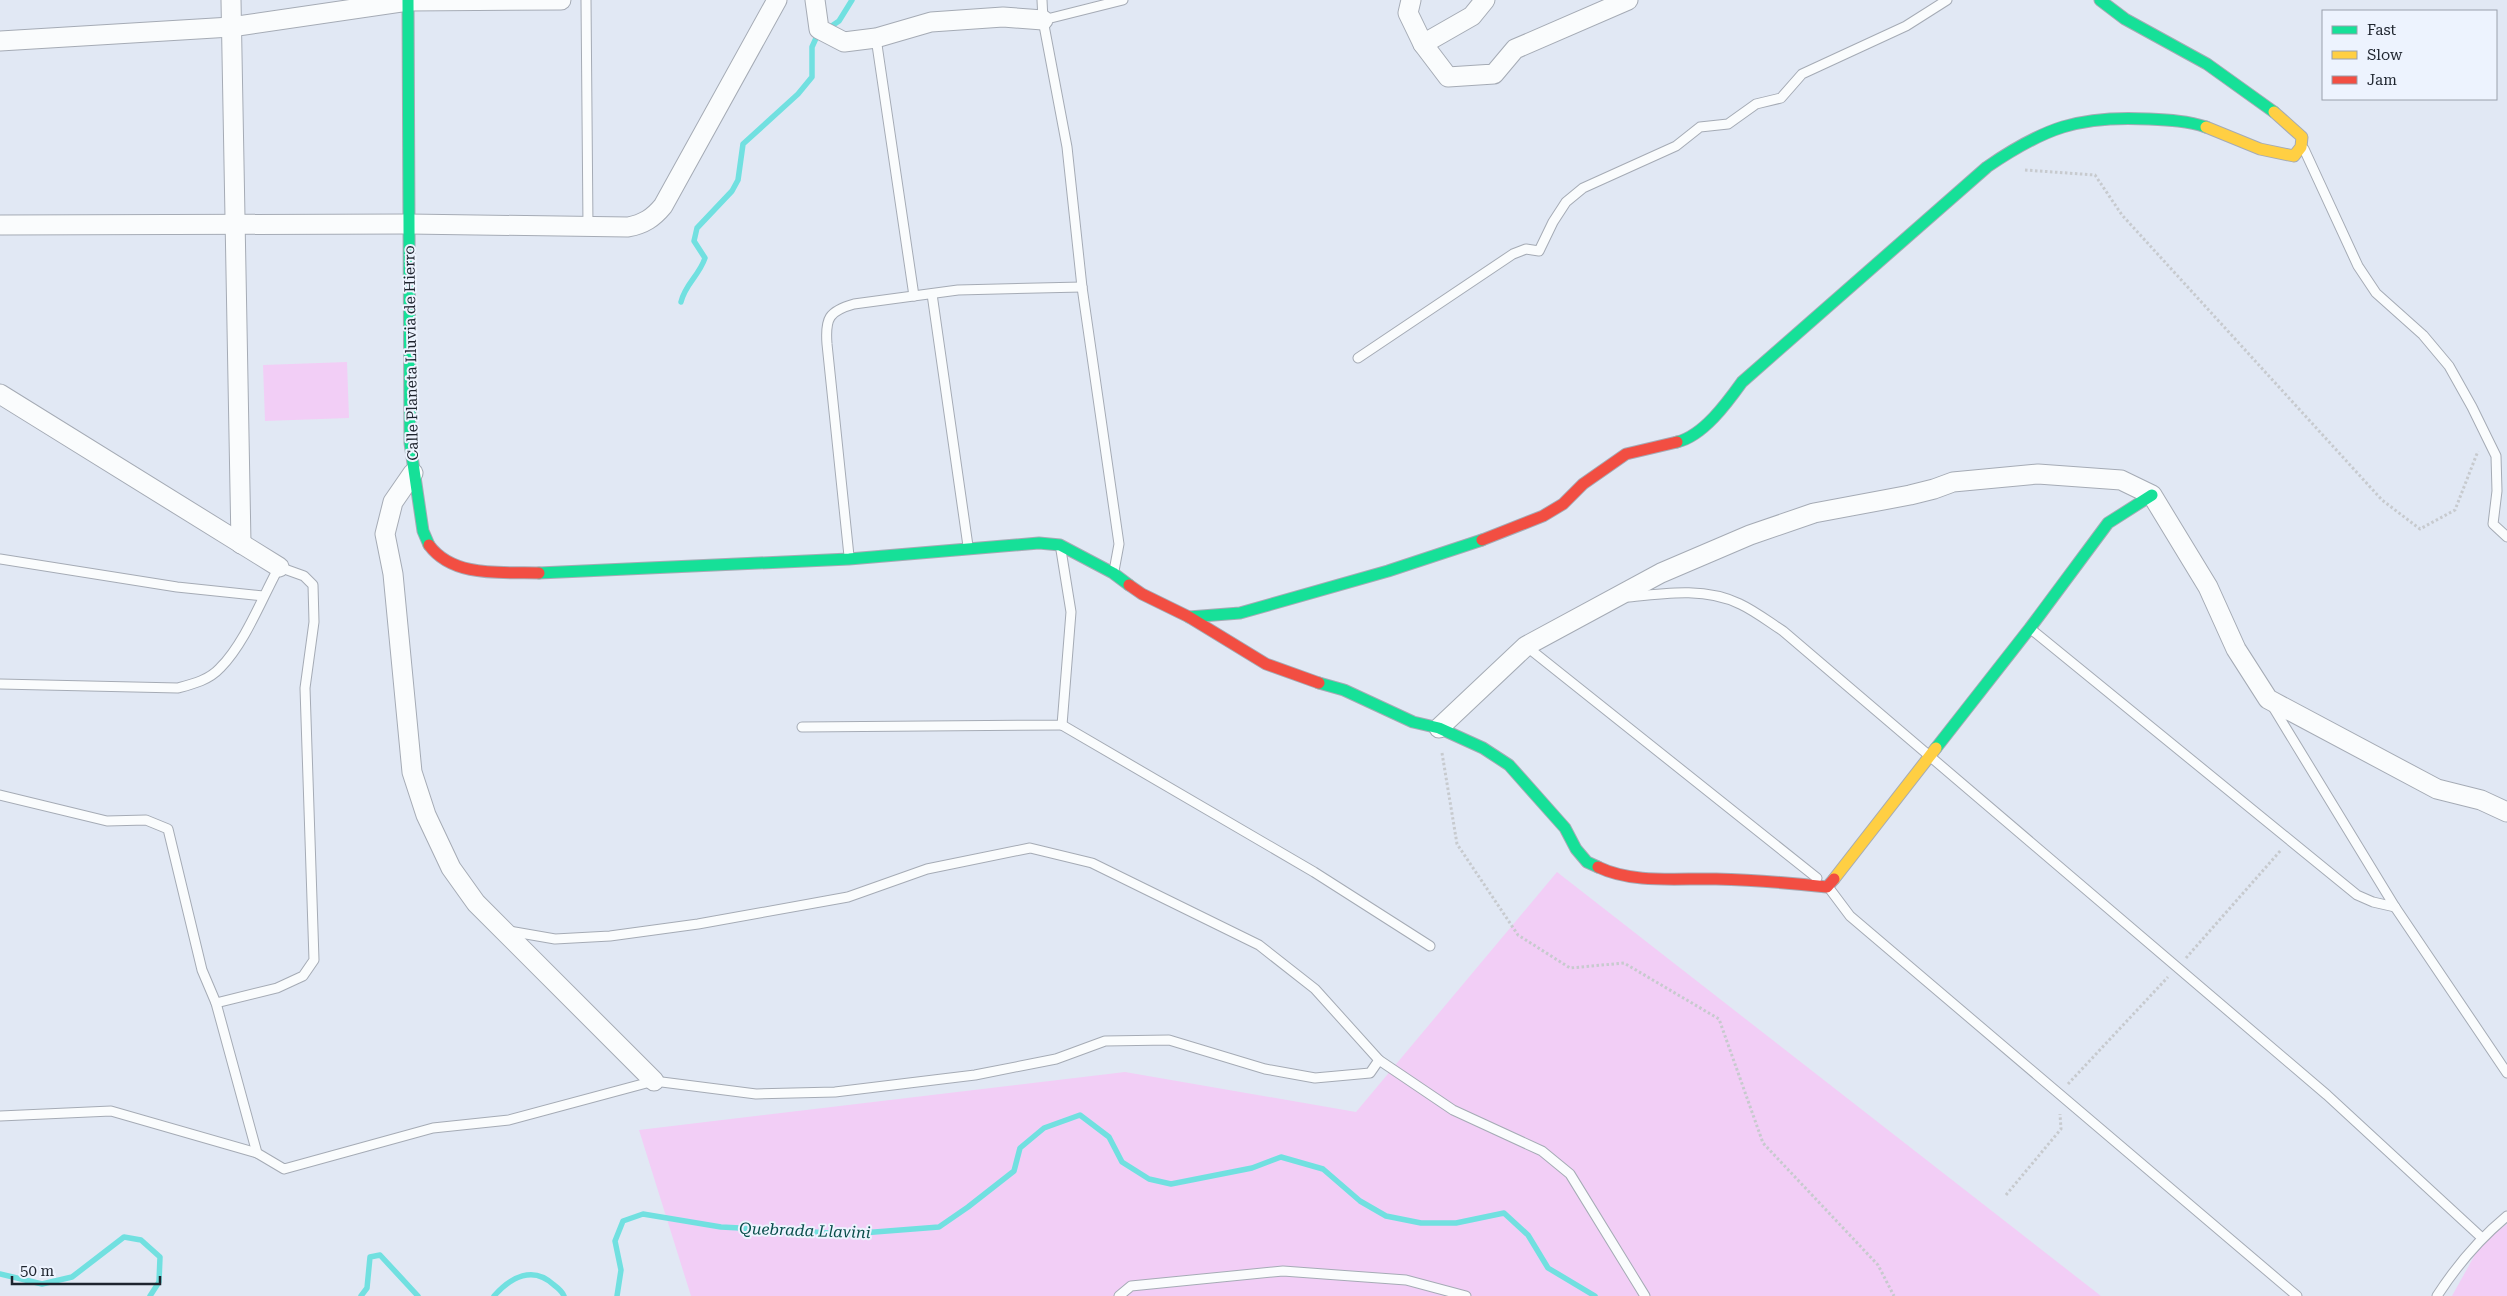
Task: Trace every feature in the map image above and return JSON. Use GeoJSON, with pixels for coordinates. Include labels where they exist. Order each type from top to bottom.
{"type":"FeatureCollection","features":[{"type":"Feature","properties":{"kind":"street"},"geometry":{"type":"LineString","coordinates":[[231,0],[241,544]]}},
{"type":"Feature","properties":{"kind":"street"},"geometry":{"type":"LineString","coordinates":[[0,41],[232,27],[408,0],[561,0]]}},
{"type":"Feature","properties":{"kind":"street","name":"Calle Planeta Lluvia de Hierro"},"geometry":{"type":"LineString","coordinates":[[408,0],[410,443],[423,531],[430,546],[442,559],[458,567],[499,572],[566,573],[665,566],[849,559],[1039,543],[1060,545]]}},
{"type":"Feature","properties":{"kind":"street"},"geometry":{"type":"LineString","coordinates":[[0,226],[409,224],[628,227],[642,224],[653,217],[663,206],[777,0]]}},
{"type":"Feature","properties":{"kind":"street"},"geometry":{"type":"LineString","coordinates":[[815,0],[819,29],[844,42],[876,38],[931,22],[1003,17],[1043,20]]}},
{"type":"Feature","properties":{"kind":"street"},"geometry":{"type":"LineString","coordinates":[[1411,0],[1408,13],[1422,44],[1448,77],[1494,74],[1515,49],[1628,0]]}},
{"type":"Feature","properties":{"kind":"street"},"geometry":{"type":"LineString","coordinates":[[1422,44],[1472,16],[1485,0]]}},
{"type":"Feature","properties":{"kind":"street"},"geometry":{"type":"LineString","coordinates":[[1189,617],[1240,612],[1388,571],[1496,535],[1543,516],[1563,504],[1583,484],[1626,454],[1682,441],[1704,426],[1723,408],[1742,382],[1987,166],[2022,142],[2059,126],[2092,118],[2140,118],[2206,127],[2266,152],[2294,156],[2302,145],[2302,137],[2294,128],[2207,64],[2125,19],[2100,0]]}},
{"type":"Feature","properties":{"kind":"street"},"geometry":{"type":"LineString","coordinates":[[0,394],[279,567]]}},
{"type":"Feature","properties":{"kind":"street"},"geometry":{"type":"LineString","coordinates":[[413,473],[393,502],[385,534],[393,574],[412,772],[426,815],[451,868],[476,903],[506,930],[654,1081]]}},
{"type":"Feature","properties":{"kind":"street"},"geometry":{"type":"LineString","coordinates":[[1439,728],[1526,646],[1661,573],[1694,558],[1787,522],[1814,513],[1934,489],[1953,482],[2038,474],[2120,480],[2152,495],[2208,587],[2236,649],[2268,699],[2437,789],[2481,800],[2507,812]]}},
{"type":"Feature","properties":{"kind":"street"},"geometry":{"type":"LineString","coordinates":[[1060,545],[1113,573],[1142,594],[1189,617],[1266,664],[1285,672],[1344,690],[1413,722],[1439,728],[1483,748],[1509,765],[1565,828],[1576,849],[1587,862],[1608,872],[1636,877],[1771,880],[1827,887],[2030,628],[2108,523],[2152,495]]}},
{"type":"Feature","properties":{"kind":"lane"},"geometry":{"type":"LineString","coordinates":[[586,0],[588,226]]}},
{"type":"Feature","properties":{"kind":"lane"},"geometry":{"type":"LineString","coordinates":[[1042,0],[1043,20],[1067,147],[1082,287],[1119,544],[1113,573]]}},
{"type":"Feature","properties":{"kind":"lane"},"geometry":{"type":"LineString","coordinates":[[1043,20],[1123,0]]}},
{"type":"Feature","properties":{"kind":"lane"},"geometry":{"type":"LineString","coordinates":[[1358,358],[1513,254],[1526,249],[1539,252],[1553,222],[1566,202],[1583,188],[1676,146],[1700,127],[1728,124],[1756,104],[1781,98],[1802,74],[1906,26],[1946,0]]}},
{"type":"Feature","properties":{"kind":"lane"},"geometry":{"type":"LineString","coordinates":[[2091,0],[2112,9]]}},
{"type":"Feature","properties":{"kind":"lane"},"geometry":{"type":"LineString","coordinates":[[876,38],[914,296]]}},
{"type":"Feature","properties":{"kind":"lane"},"geometry":{"type":"LineString","coordinates":[[2302,145],[2358,266],[2376,293],[2423,335],[2449,366],[2485,434],[2496,456],[2497,491],[2493,524],[2507,537]]}},
{"type":"Feature","properties":{"kind":"lane"},"geometry":{"type":"LineString","coordinates":[[849,559],[826,329],[830,316],[841,308],[958,290],[1082,287]]}},
{"type":"Feature","properties":{"kind":"lane"},"geometry":{"type":"LineString","coordinates":[[932,294],[968,549]]}},
{"type":"Feature","properties":{"kind":"lane"},"geometry":{"type":"LineString","coordinates":[[1060,545],[1071,612],[1062,724]]}},
{"type":"Feature","properties":{"kind":"lane"},"geometry":{"type":"LineString","coordinates":[[0,559],[177,587],[263,596]]}},
{"type":"Feature","properties":{"kind":"lane"},"geometry":{"type":"LineString","coordinates":[[0,684],[178,688],[200,682],[220,669],[238,643],[279,567],[304,576],[313,585],[314,622],[305,688],[314,960],[303,976],[277,988],[216,1003]]}},
{"type":"Feature","properties":{"kind":"lane"},"geometry":{"type":"LineString","coordinates":[[1618,597],[1669,593],[1708,594],[1740,604],[1782,631],[2328,1095],[2481,1237]]}},
{"type":"Feature","properties":{"kind":"lane"},"geometry":{"type":"LineString","coordinates":[[2030,628],[2357,895],[2373,902],[2395,907]]}},
{"type":"Feature","properties":{"kind":"lane"},"geometry":{"type":"LineString","coordinates":[[1526,646],[1827,887],[1850,916],[2298,1296]]}},
{"type":"Feature","properties":{"kind":"lane"},"geometry":{"type":"LineString","coordinates":[[2268,699],[2395,907],[2507,1073]]}},
{"type":"Feature","properties":{"kind":"lane"},"geometry":{"type":"LineString","coordinates":[[802,727],[1062,724],[1314,872],[1430,946]]}},
{"type":"Feature","properties":{"kind":"lane"},"geometry":{"type":"LineString","coordinates":[[0,795],[107,821],[146,820],[168,829],[202,970],[216,1003],[257,1153]]}},
{"type":"Feature","properties":{"kind":"lane"},"geometry":{"type":"LineString","coordinates":[[506,930],[555,940],[610,936],[698,924],[848,897],[927,869],[1030,848],[1092,863],[1259,945],[1315,989],[1379,1060],[1453,1110],[1542,1151],[1570,1174],[1644,1296]]}},
{"type":"Feature","properties":{"kind":"lane"},"geometry":{"type":"LineString","coordinates":[[0,1116],[111,1111],[257,1153],[284,1169],[433,1128],[509,1120],[654,1081],[756,1094],[835,1092],[975,1075],[1056,1059],[1105,1041],[1169,1040],[1266,1069],[1315,1078],[1370,1073],[1379,1060]]}},
{"type":"Feature","properties":{"kind":"lane"},"geometry":{"type":"LineString","coordinates":[[2437,1296],[2457,1265],[2481,1237],[2507,1216]]}},
{"type":"Feature","properties":{"kind":"lane"},"geometry":{"type":"LineString","coordinates":[[1120,1296],[1130,1286],[1283,1271],[1406,1280],[1466,1296]]}},
{"type":"Feature","properties":{"kind":"path"},"geometry":{"type":"LineString","coordinates":[[1987,166],[2095,175],[2122,215],[2382,500],[2420,529],[2456,510],[2485,434]]}},
{"type":"Feature","properties":{"kind":"path"},"geometry":{"type":"LineString","coordinates":[[1439,728],[1457,844],[1518,935],[1570,968],[1624,964],[1719,1019],[1763,1143],[1878,1265],[1894,1296]]}},
{"type":"Feature","properties":{"kind":"path"},"geometry":{"type":"LineString","coordinates":[[2006,1195],[2061,1129],[2059,1093],[2177,968],[2290,840]]}},
{"type":"Feature","properties":{"kind":"shaded area"},"geometry":{"type":"Polygon","coordinates":[[[347,362],[349,418],[265,421],[263,365],[347,362]]]}},
{"type":"Feature","properties":{"kind":"shaded area"},"geometry":{"type":"Polygon","coordinates":[[[1557,872],[2101,1296],[691,1296],[639,1130],[1125,1072],[1356,1112],[1557,872]]]}},
{"type":"Feature","properties":{"kind":"shaded area"},"geometry":{"type":"Polygon","coordinates":[[[2507,1224],[2507,1296],[2452,1296],[2482,1242],[2507,1224]]]}},
{"type":"Feature","properties":{"kind":"waterway"},"geometry":{"type":"LineString","coordinates":[[681,302],[705,258],[694,241],[697,228],[732,191],[738,180],[743,144],[798,94],[812,77],[812,47],[817,36],[839,21],[852,0]]}},
{"type":"Feature","properties":{"kind":"waterway","name":"Quebrada Llavini"},"geometry":{"type":"LineString","coordinates":[[617,1296],[621,1270],[615,1241],[623,1221],[643,1214],[721,1227],[849,1234],[939,1227],[1014,1171],[1020,1148],[1044,1128],[1080,1115],[1109,1137],[1122,1162],[1149,1179],[1171,1184],[1252,1168],[1281,1157],[1323,1169],[1360,1201],[1386,1216],[1421,1223],[1456,1223],[1504,1213],[1528,1235],[1548,1268],[1595,1296]]}},
{"type":"Feature","properties":{"kind":"waterway","name":"Quebrada Llavini"},"geometry":{"type":"LineString","coordinates":[[0,1274],[42,1284],[72,1277],[124,1237],[141,1240],[160,1257],[159,1282],[150,1296]]}},
{"type":"Feature","properties":{"kind":"waterway","name":"Quebrada Llavini"},"geometry":{"type":"LineString","coordinates":[[361,1296],[367,1288],[370,1257],[380,1255],[418,1296]]}},
{"type":"Feature","properties":{"kind":"waterway","name":"Quebrada Llavini"},"geometry":{"type":"LineString","coordinates":[[494,1296],[508,1283],[522,1276],[530,1275],[546,1279],[560,1290],[564,1296]]}},
{"type":"Feature","properties":{"kind":"traffic: fast"},"geometry":{"type":"LineString","coordinates":[[408,0],[410,443],[423,531],[429,545]]}},
{"type":"Feature","properties":{"kind":"traffic: fast"},"geometry":{"type":"LineString","coordinates":[[2100,0],[2125,19],[2207,64],[2274,112]]}},
{"type":"Feature","properties":{"kind":"traffic: fast"},"geometry":{"type":"LineString","coordinates":[[1677,442],[1687,439],[1705,426],[1722,409],[1742,382],[1987,167],[2027,142],[2063,127],[2102,119],[2164,120],[2206,127]]}},
{"type":"Feature","properties":{"kind":"traffic: fast"},"geometry":{"type":"LineString","coordinates":[[1936,748],[2030,628],[2108,523],[2152,495]]}},
{"type":"Feature","properties":{"kind":"traffic: fast"},"geometry":{"type":"LineString","coordinates":[[1189,617],[1240,613],[1388,571],[1482,540]]}},
{"type":"Feature","properties":{"kind":"traffic: fast"},"geometry":{"type":"LineString","coordinates":[[539,573],[849,559],[1039,543],[1060,545],[1113,573],[1129,585]]}},
{"type":"Feature","properties":{"kind":"traffic: fast"},"geometry":{"type":"LineString","coordinates":[[1319,683],[1344,690],[1413,722],[1439,728],[1483,748],[1509,765],[1565,828],[1576,849],[1587,862],[1598,867]]}},
{"type":"Feature","properties":{"kind":"traffic: slow"},"geometry":{"type":"LineString","coordinates":[[2206,127],[2260,149],[2294,156],[2301,147],[2302,137],[2274,112]]}},
{"type":"Feature","properties":{"kind":"traffic: slow"},"geometry":{"type":"LineString","coordinates":[[1834,879],[1936,748]]}},
{"type":"Feature","properties":{"kind":"traffic: jam"},"geometry":{"type":"LineString","coordinates":[[1482,540],[1543,516],[1563,504],[1583,484],[1626,454],[1677,442]]}},
{"type":"Feature","properties":{"kind":"traffic: jam"},"geometry":{"type":"LineString","coordinates":[[429,545],[439,556],[465,568],[479,571],[539,573]]}},
{"type":"Feature","properties":{"kind":"traffic: jam"},"geometry":{"type":"LineString","coordinates":[[1129,585],[1142,594],[1189,617],[1266,664],[1319,683]]}},
{"type":"Feature","properties":{"kind":"traffic: jam"},"geometry":{"type":"LineString","coordinates":[[1598,867],[1626,876],[1656,879],[1744,880],[1827,887],[1834,879]]}}]}
